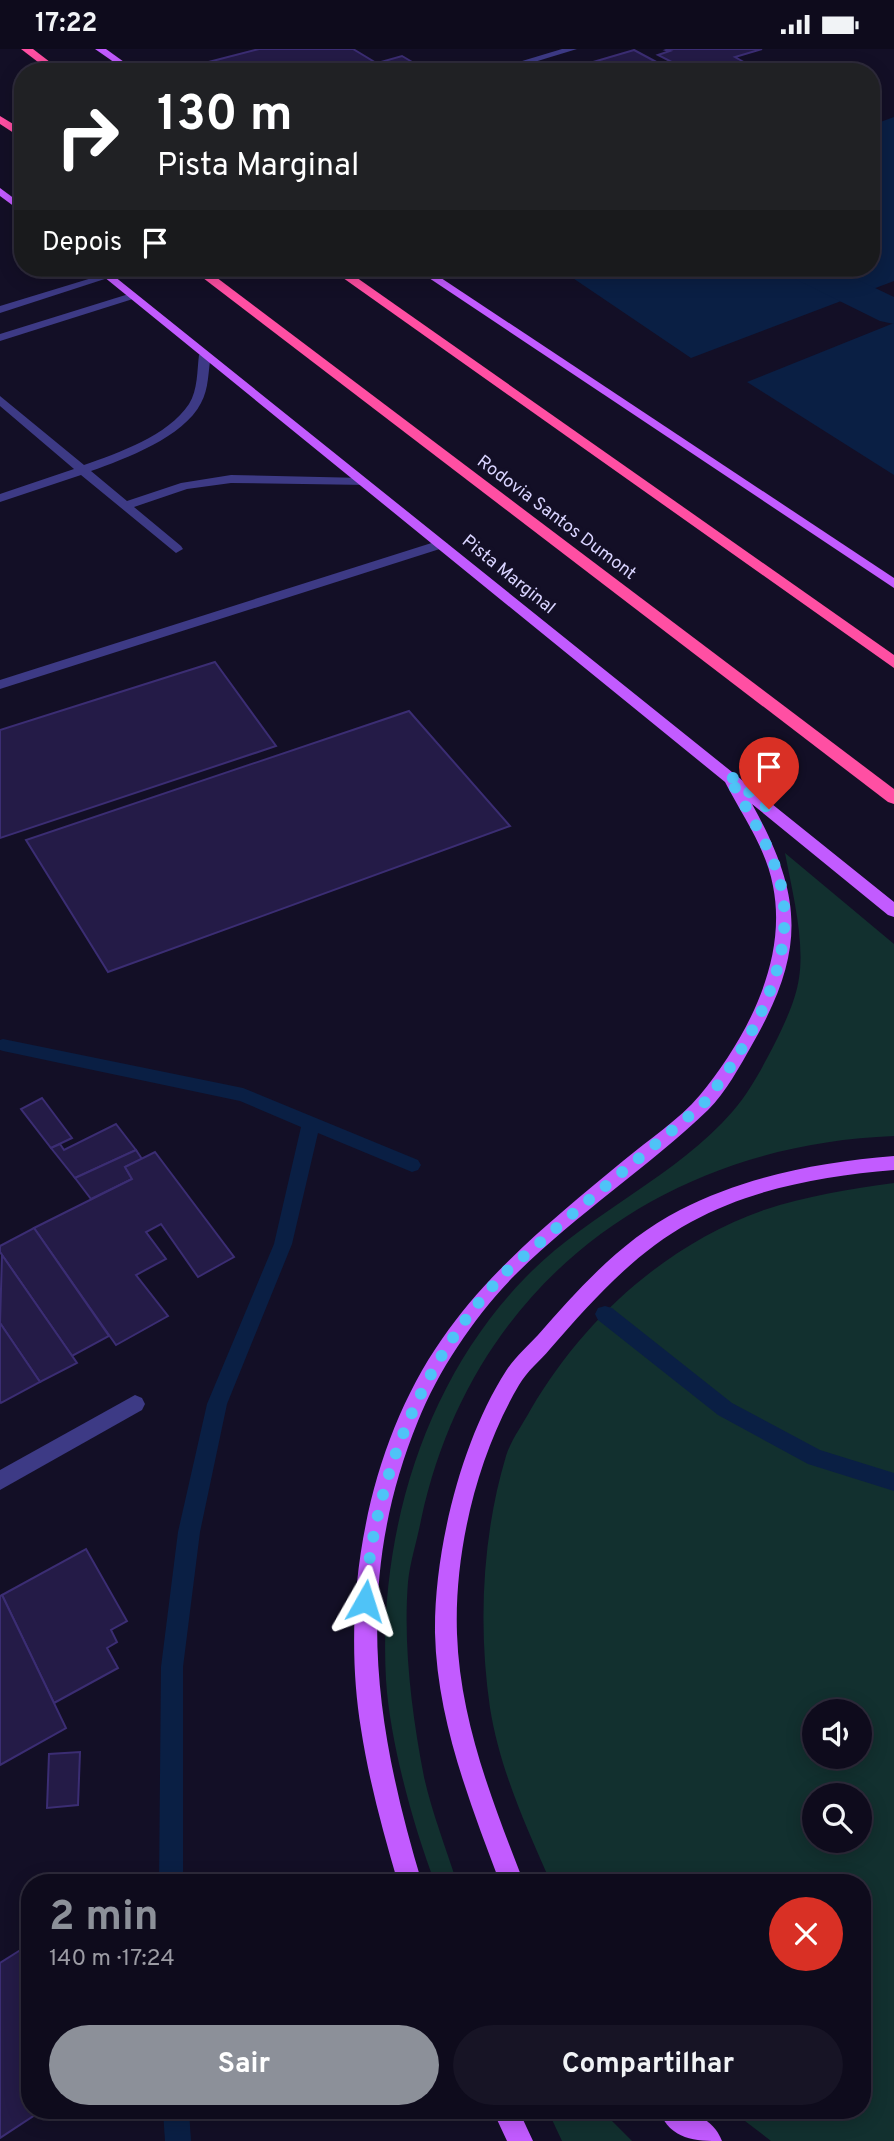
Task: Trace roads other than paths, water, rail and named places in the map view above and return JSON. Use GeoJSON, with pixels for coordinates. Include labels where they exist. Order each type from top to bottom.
{"type":"FeatureCollection","features":[{"type":"Feature","properties":{"kind":"highway"},"geometry":{"type":"LineString","coordinates":[[26,49],[45,63]]}},
{"type":"Feature","properties":{"kind":"highway","name":"Rodovia Santos Dumont"},"geometry":{"type":"LineString","coordinates":[[208,277],[894,798]]}},
{"type":"Feature","properties":{"kind":"highway"},"geometry":{"type":"LineString","coordinates":[[348,277],[894,663]]}},
{"type":"Feature","properties":{"kind":"main road"},"geometry":{"type":"LineString","coordinates":[[100,49],[121,63]]}},
{"type":"Feature","properties":{"kind":"main road"},"geometry":{"type":"LineString","coordinates":[[0,191],[14,203]]}},
{"type":"Feature","properties":{"kind":"main road","name":"Pista Marginal"},"geometry":{"type":"LineString","coordinates":[[109,277],[728,774],[894,911]]}},
{"type":"Feature","properties":{"kind":"main road"},"geometry":{"type":"LineString","coordinates":[[433,277],[894,584]]}},
{"type":"Feature","properties":{"kind":"main road"},"geometry":{"type":"LineString","coordinates":[[407,1874],[378,1773],[367,1702],[363,1624],[375,1527],[391,1464],[412,1413],[449,1344],[499,1279],[704,1103],[730,1070],[764,1004],[783,947],[781,887],[772,859],[728,774]]}},
{"type":"Feature","properties":{"kind":"main road"},"geometry":{"type":"LineString","coordinates":[[509,1874],[479,1798],[455,1717],[446,1633],[453,1555],[477,1455],[514,1377],[582,1297],[630,1256],[684,1217],[757,1186],[851,1165],[894,1163]]}},
{"type":"Feature","properties":{"kind":"main road"},"geometry":{"type":"LineString","coordinates":[[510,2119],[520,2141]]}},
{"type":"Feature","properties":{"kind":"main road"},"geometry":{"type":"LineString","coordinates":[[682,2119],[709,2141]]}},
{"type":"Feature","properties":{"kind":"street"},"geometry":{"type":"LineString","coordinates":[[522,63],[572,49]]}},
{"type":"Feature","properties":{"kind":"street"},"geometry":{"type":"LineString","coordinates":[[0,310],[89,277]]}},
{"type":"Feature","properties":{"kind":"street"},"geometry":{"type":"LineString","coordinates":[[0,338],[132,296]]}},
{"type":"Feature","properties":{"kind":"street"},"geometry":{"type":"LineString","coordinates":[[0,498],[145,443],[176,425],[195,405],[205,355]]}},
{"type":"Feature","properties":{"kind":"street"},"geometry":{"type":"LineString","coordinates":[[0,400],[176,549]]}},
{"type":"Feature","properties":{"kind":"street"},"geometry":{"type":"LineString","coordinates":[[125,506],[186,486],[231,479],[282,478],[364,482]]}},
{"type":"Feature","properties":{"kind":"street"},"geometry":{"type":"LineString","coordinates":[[0,685],[441,544]]}},
{"type":"Feature","properties":{"kind":"street"},"geometry":{"type":"LineString","coordinates":[[0,1481],[135,1404]]}},
{"type":"Feature","properties":{"kind":"water"},"geometry":{"type":"Polygon","coordinates":[[[894,117],[894,281],[691,358],[571,277],[880,277],[880,122],[894,117]]]}},
{"type":"Feature","properties":{"kind":"water"},"geometry":{"type":"Polygon","coordinates":[[[894,323],[894,475],[747,382],[894,323]]]}},
{"type":"Feature","properties":{"kind":"waterway"},"geometry":{"type":"LineString","coordinates":[[822,277],[894,312]]}},
{"type":"Feature","properties":{"kind":"waterway"},"geometry":{"type":"LineString","coordinates":[[3,1045],[243,1095],[311,1123]]}},
{"type":"Feature","properties":{"kind":"waterway"},"geometry":{"type":"LineString","coordinates":[[171,1874],[172,1667],[189,1532],[217,1404],[283,1244],[311,1123]]}},
{"type":"Feature","properties":{"kind":"waterway"},"geometry":{"type":"LineString","coordinates":[[311,1123],[412,1165]]}},
{"type":"Feature","properties":{"kind":"waterway"},"geometry":{"type":"LineString","coordinates":[[605,1314],[725,1409],[815,1458],[894,1482]]}},
{"type":"Feature","properties":{"kind":"waterway"},"geometry":{"type":"LineString","coordinates":[[177,2119],[178,2141]]}}]}
